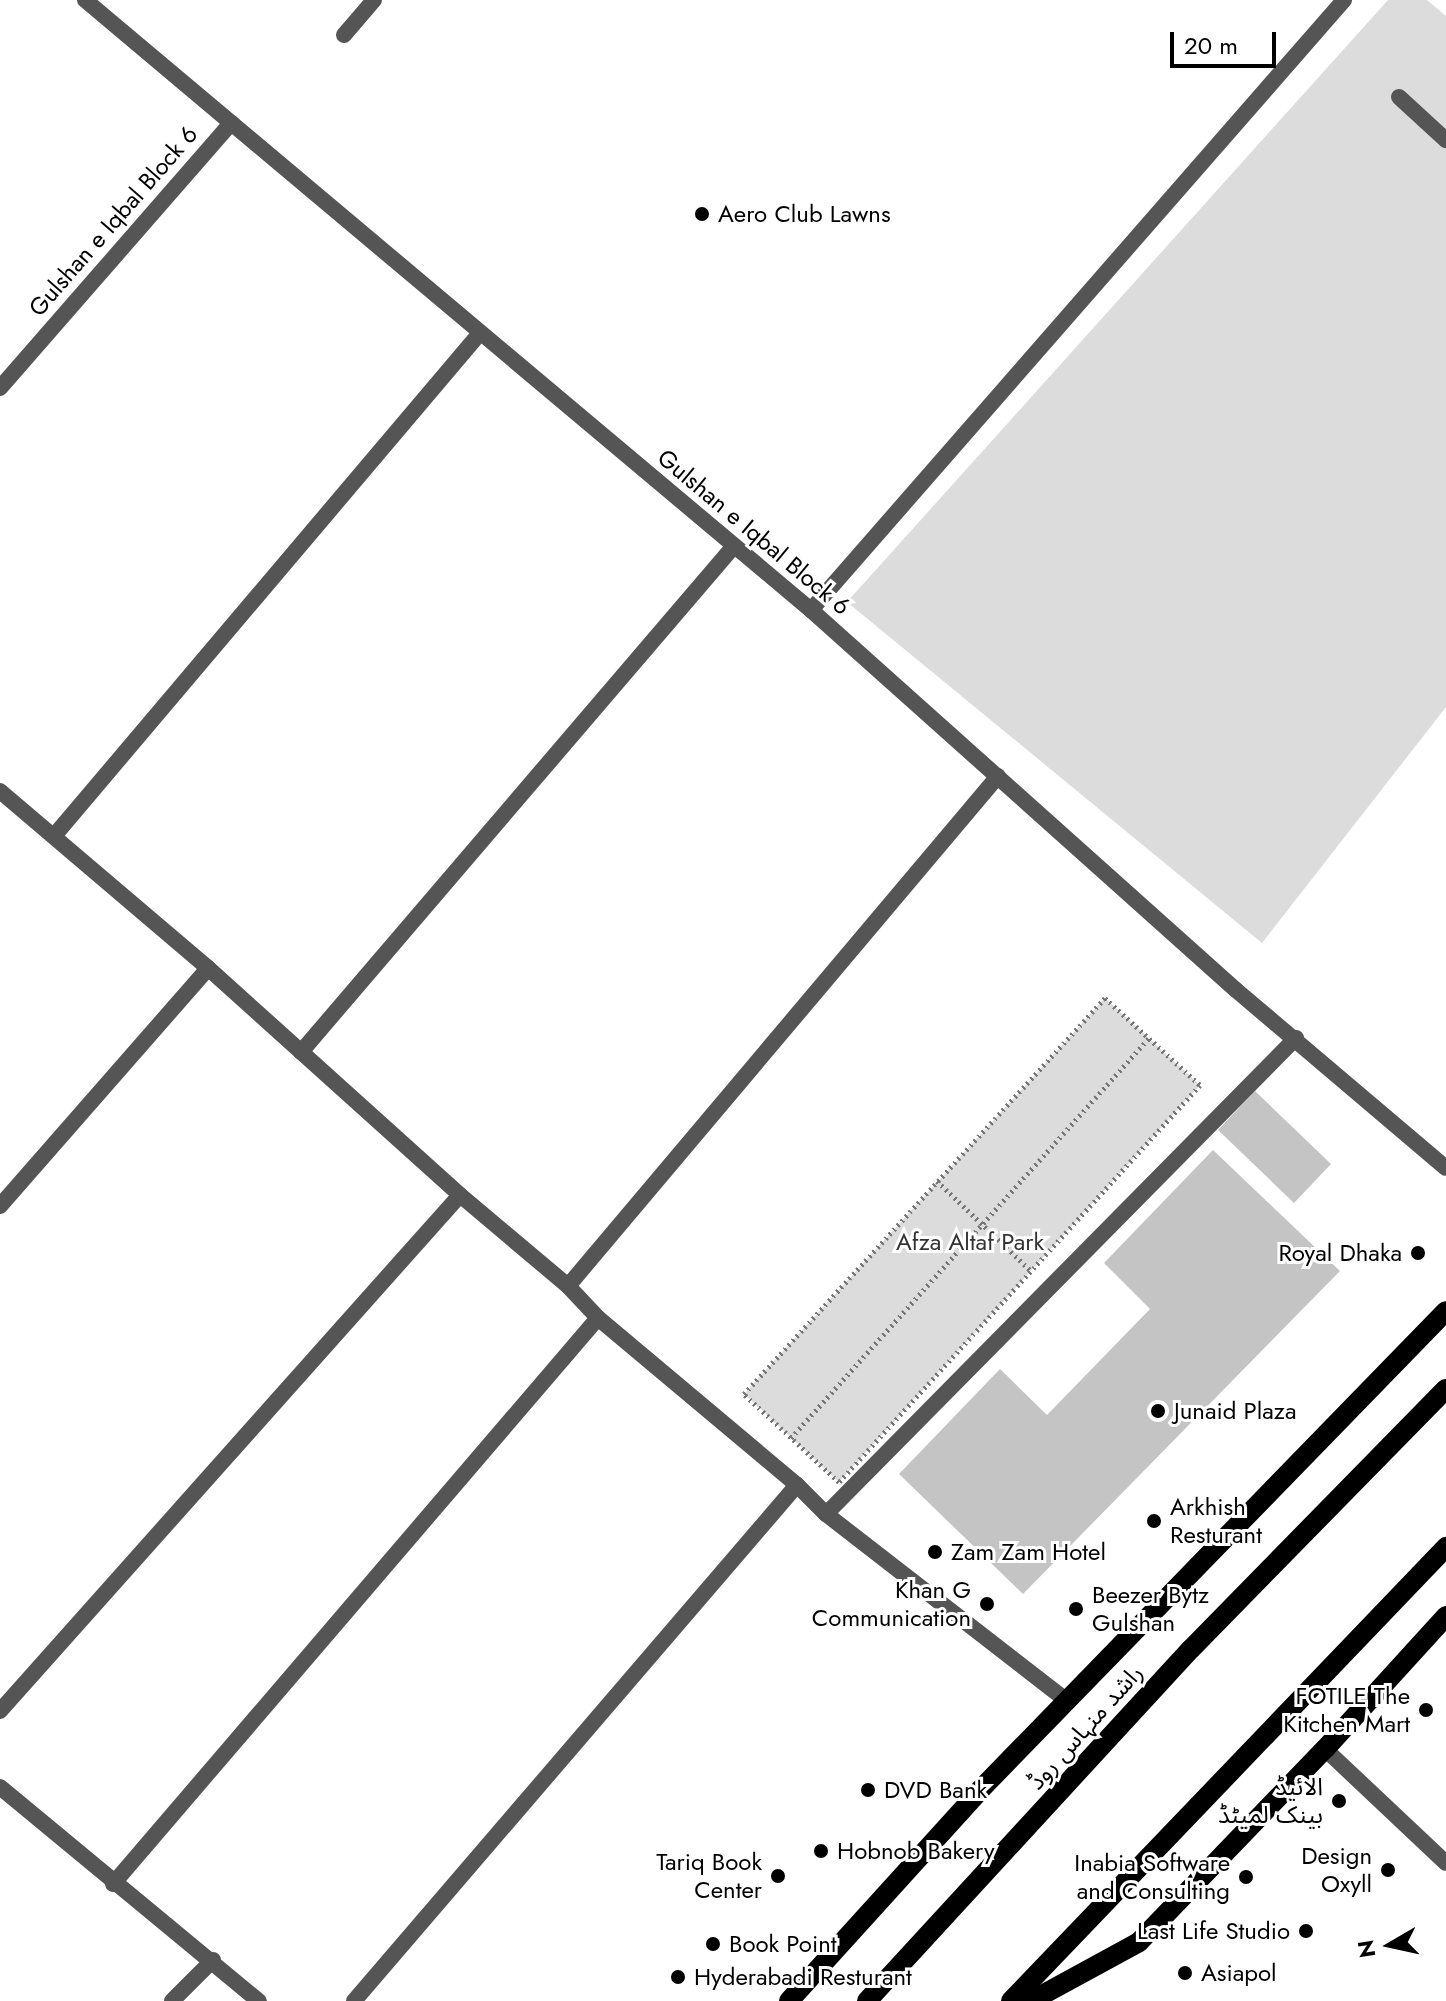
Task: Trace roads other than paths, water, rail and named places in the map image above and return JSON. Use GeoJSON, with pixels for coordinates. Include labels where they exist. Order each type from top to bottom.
{"type":"FeatureCollection","features":[{"type":"Feature","properties":{"kind":"main road"},"geometry":{"type":"LineString","coordinates":[[789,2001],[980,1790],[1446,1311]]}},
{"type":"Feature","properties":{"kind":"main road","name":"راشد منہاس روڈ"},"geometry":{"type":"LineString","coordinates":[[867,2001],[1191,1649],[1446,1389]]}},
{"type":"Feature","properties":{"kind":"main road"},"geometry":{"type":"LineString","coordinates":[[1011,2001],[1446,1547]]}},
{"type":"Feature","properties":{"kind":"main road"},"geometry":{"type":"LineString","coordinates":[[1031,2001],[1139,1942],[1325,1749],[1446,1616]]}},
{"type":"Feature","properties":{"kind":"street","name":"Gulshan e Iqbal Block 6"},"geometry":{"type":"LineString","coordinates":[[85,0],[811,610],[1236,990],[1446,1168]]}},
{"type":"Feature","properties":{"kind":"street"},"geometry":{"type":"LineString","coordinates":[[344,35],[374,0]]}},
{"type":"Feature","properties":{"kind":"street"},"geometry":{"type":"LineString","coordinates":[[811,610],[1344,0]]}},
{"type":"Feature","properties":{"kind":"street"},"geometry":{"type":"LineString","coordinates":[[1399,97],[1446,140]]}},
{"type":"Feature","properties":{"kind":"street","name":"Gulshan e Iqbal Block 6"},"geometry":{"type":"LineString","coordinates":[[0,388],[231,123]]}},
{"type":"Feature","properties":{"kind":"street"},"geometry":{"type":"LineString","coordinates":[[54,836],[480,333]]}},
{"type":"Feature","properties":{"kind":"street"},"geometry":{"type":"LineString","coordinates":[[301,1052],[734,546]]}},
{"type":"Feature","properties":{"kind":"street"},"geometry":{"type":"LineString","coordinates":[[568,1286],[998,776]]}},
{"type":"Feature","properties":{"kind":"street"},"geometry":{"type":"LineString","coordinates":[[0,791],[208,968],[460,1195],[568,1286],[598,1318],[797,1485],[826,1514],[1067,1701]]}},
{"type":"Feature","properties":{"kind":"street"},"geometry":{"type":"LineString","coordinates":[[0,1206],[208,968]]}},
{"type":"Feature","properties":{"kind":"street"},"geometry":{"type":"LineString","coordinates":[[826,1514],[1296,1038]]}},
{"type":"Feature","properties":{"kind":"street"},"geometry":{"type":"LineString","coordinates":[[0,1711],[460,1195]]}},
{"type":"Feature","properties":{"kind":"street"},"geometry":{"type":"LineString","coordinates":[[113,1884],[598,1318]]}},
{"type":"Feature","properties":{"kind":"street"},"geometry":{"type":"LineString","coordinates":[[354,2001],[797,1485]]}},
{"type":"Feature","properties":{"kind":"street"},"geometry":{"type":"LineString","coordinates":[[1325,1749],[1446,1863]]}},
{"type":"Feature","properties":{"kind":"street"},"geometry":{"type":"LineString","coordinates":[[0,1787],[113,1884],[213,1960],[259,2001]]}},
{"type":"Feature","properties":{"kind":"street"},"geometry":{"type":"LineString","coordinates":[[172,2001],[213,1960]]}},
{"type":"Feature","properties":{"kind":"place","name":"Aero Club Lawns"},"geometry":{"type":"Point","coordinates":[702,214]}},
{"type":"Feature","properties":{"kind":"place","name":"Royal Dhaka"},"geometry":{"type":"Point","coordinates":[1418,1253]}},
{"type":"Feature","properties":{"kind":"place","name":"Junaid Plaza"},"geometry":{"type":"Point","coordinates":[1158,1411]}},
{"type":"Feature","properties":{"kind":"place","name":"Arkhish Resturant"},"geometry":{"type":"Point","coordinates":[1154,1521]}},
{"type":"Feature","properties":{"kind":"place","name":"Zam Zam Hotel"},"geometry":{"type":"Point","coordinates":[935,1552]}},
{"type":"Feature","properties":{"kind":"place","name":"Khan G Communication"},"geometry":{"type":"Point","coordinates":[987,1604]}},
{"type":"Feature","properties":{"kind":"place","name":"Beezer Bytz Gulshan"},"geometry":{"type":"Point","coordinates":[1076,1609]}},
{"type":"Feature","properties":{"kind":"place","name":"FOTILE The Kitchen Mart"},"geometry":{"type":"Point","coordinates":[1426,1710]}},
{"type":"Feature","properties":{"kind":"place","name":"DVD Bank"},"geometry":{"type":"Point","coordinates":[868,1790]}},
{"type":"Feature","properties":{"kind":"place","name":"الائیڈ بینک لمیٹڈ"},"geometry":{"type":"Point","coordinates":[1339,1801]}},
{"type":"Feature","properties":{"kind":"place","name":"Hobnob Bakery"},"geometry":{"type":"Point","coordinates":[821,1851]}},
{"type":"Feature","properties":{"kind":"place","name":"Design Oxyll"},"geometry":{"type":"Point","coordinates":[1388,1870]}},
{"type":"Feature","properties":{"kind":"place","name":"Tariq Book Center"},"geometry":{"type":"Point","coordinates":[778,1876]}},
{"type":"Feature","properties":{"kind":"place","name":"Inabia Software and Consulting"},"geometry":{"type":"Point","coordinates":[1246,1877]}},
{"type":"Feature","properties":{"kind":"place","name":"Last Life Studio"},"geometry":{"type":"Point","coordinates":[1306,1931]}},
{"type":"Feature","properties":{"kind":"place","name":"Book Point"},"geometry":{"type":"Point","coordinates":[713,1944]}},
{"type":"Feature","properties":{"kind":"place","name":"Asiapol"},"geometry":{"type":"Point","coordinates":[1185,1973]}},
{"type":"Feature","properties":{"kind":"place","name":"Hyderabadi Resturant"},"geometry":{"type":"Point","coordinates":[678,1977]}},
{"type":"Feature","properties":{"kind":"park label","name":"Afza Altaf Park"},"geometry":{"type":"Point","coordinates":[970,1242]}}]}
